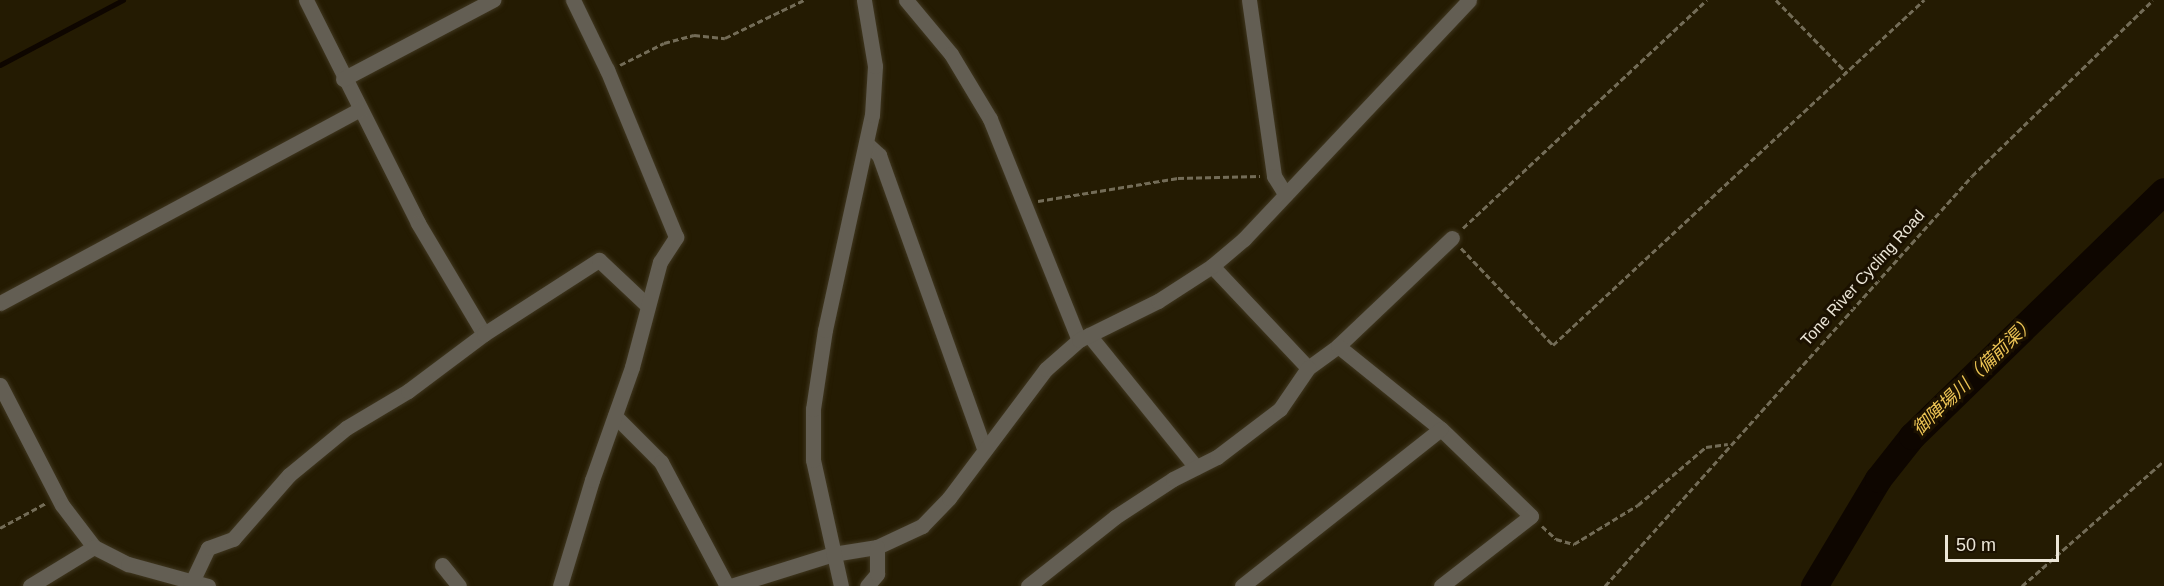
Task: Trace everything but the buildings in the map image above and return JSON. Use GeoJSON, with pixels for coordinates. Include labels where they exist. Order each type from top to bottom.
{"type":"FeatureCollection","features":[{"type":"Feature","properties":{"kind":"street"},"geometry":{"type":"LineString","coordinates":[[306,0],[343,79],[418,224],[484,334]]}},
{"type":"Feature","properties":{"kind":"street"},"geometry":{"type":"LineString","coordinates":[[343,79],[493,0]]}},
{"type":"Feature","properties":{"kind":"street"},"geometry":{"type":"LineString","coordinates":[[560,586],[615,417],[660,262],[676,237],[608,70],[573,0]]}},
{"type":"Feature","properties":{"kind":"street"},"geometry":{"type":"LineString","coordinates":[[841,586],[832,554],[813,460],[813,409],[825,330],[866,143],[875,66],[864,0]]}},
{"type":"Feature","properties":{"kind":"street"},"geometry":{"type":"LineString","coordinates":[[906,0],[951,54],[990,119],[1024,204],[1084,338],[1196,467]]}},
{"type":"Feature","properties":{"kind":"street"},"geometry":{"type":"LineString","coordinates":[[1249,0],[1274,176],[1286,195]]}},
{"type":"Feature","properties":{"kind":"street"},"geometry":{"type":"LineString","coordinates":[[615,417],[661,462],[729,586],[832,554],[877,547],[922,526],[948,498],[1046,369],[1084,338],[1158,301],[1212,266],[1286,195],[1469,0]]}},
{"type":"Feature","properties":{"kind":"street"},"geometry":{"type":"LineString","coordinates":[[0,303],[359,111]]}},
{"type":"Feature","properties":{"kind":"street"},"geometry":{"type":"LineString","coordinates":[[866,143],[879,155],[984,449]]}},
{"type":"Feature","properties":{"kind":"street"},"geometry":{"type":"LineString","coordinates":[[1028,586],[1115,517],[1196,467],[1217,457],[1280,409],[1308,368],[1338,346],[1452,238]]}},
{"type":"Feature","properties":{"kind":"street"},"geometry":{"type":"LineString","coordinates":[[191,584],[208,548],[233,539],[289,475],[346,428],[408,391],[484,334],[599,260],[647,305]]}},
{"type":"Feature","properties":{"kind":"street"},"geometry":{"type":"LineString","coordinates":[[1212,266],[1308,368]]}},
{"type":"Feature","properties":{"kind":"street"},"geometry":{"type":"LineString","coordinates":[[1338,346],[1441,429],[1531,516],[1441,586]]}},
{"type":"Feature","properties":{"kind":"street"},"geometry":{"type":"LineString","coordinates":[[0,385],[58,497],[94,547],[128,564],[191,584],[208,586]]}},
{"type":"Feature","properties":{"kind":"street"},"geometry":{"type":"LineString","coordinates":[[1242,586],[1441,429]]}},
{"type":"Feature","properties":{"kind":"street"},"geometry":{"type":"LineString","coordinates":[[30,586],[94,547]]}},
{"type":"Feature","properties":{"kind":"street"},"geometry":{"type":"LineString","coordinates":[[867,586],[877,574],[877,547]]}},
{"type":"Feature","properties":{"kind":"street"},"geometry":{"type":"LineString","coordinates":[[442,565],[459,586]]}},
{"type":"Feature","properties":{"kind":"path"},"geometry":{"type":"LineString","coordinates":[[608,70],[664,44],[694,35],[725,38],[804,0]]}},
{"type":"Feature","properties":{"kind":"path"},"geometry":{"type":"LineString","coordinates":[[1707,0],[1452,238],[1553,345],[1924,0]]}},
{"type":"Feature","properties":{"kind":"path"},"geometry":{"type":"LineString","coordinates":[[1776,0],[1847,73]]}},
{"type":"Feature","properties":{"kind":"path","name":"Tone River Cycling Road"},"geometry":{"type":"LineString","coordinates":[[1605,586],[1972,176],[2153,0]]}},
{"type":"Feature","properties":{"kind":"path"},"geometry":{"type":"LineString","coordinates":[[1024,204],[1178,178],[1274,176]]}},
{"type":"Feature","properties":{"kind":"path"},"geometry":{"type":"LineString","coordinates":[[1531,516],[1556,538],[1574,544],[1638,505],[1706,447],[1730,444]]}},
{"type":"Feature","properties":{"kind":"path"},"geometry":{"type":"LineString","coordinates":[[2022,586],[2164,461]]}},
{"type":"Feature","properties":{"kind":"path"},"geometry":{"type":"LineString","coordinates":[[0,528],[58,497]]}},
{"type":"Feature","properties":{"kind":"waterway"},"geometry":{"type":"LineString","coordinates":[[0,65],[123,0]]}},
{"type":"Feature","properties":{"kind":"waterway","name":"御陣場川（備前渠）"},"geometry":{"type":"LineString","coordinates":[[1814,586],[1878,479],[1912,436],[2164,191]]}}]}
